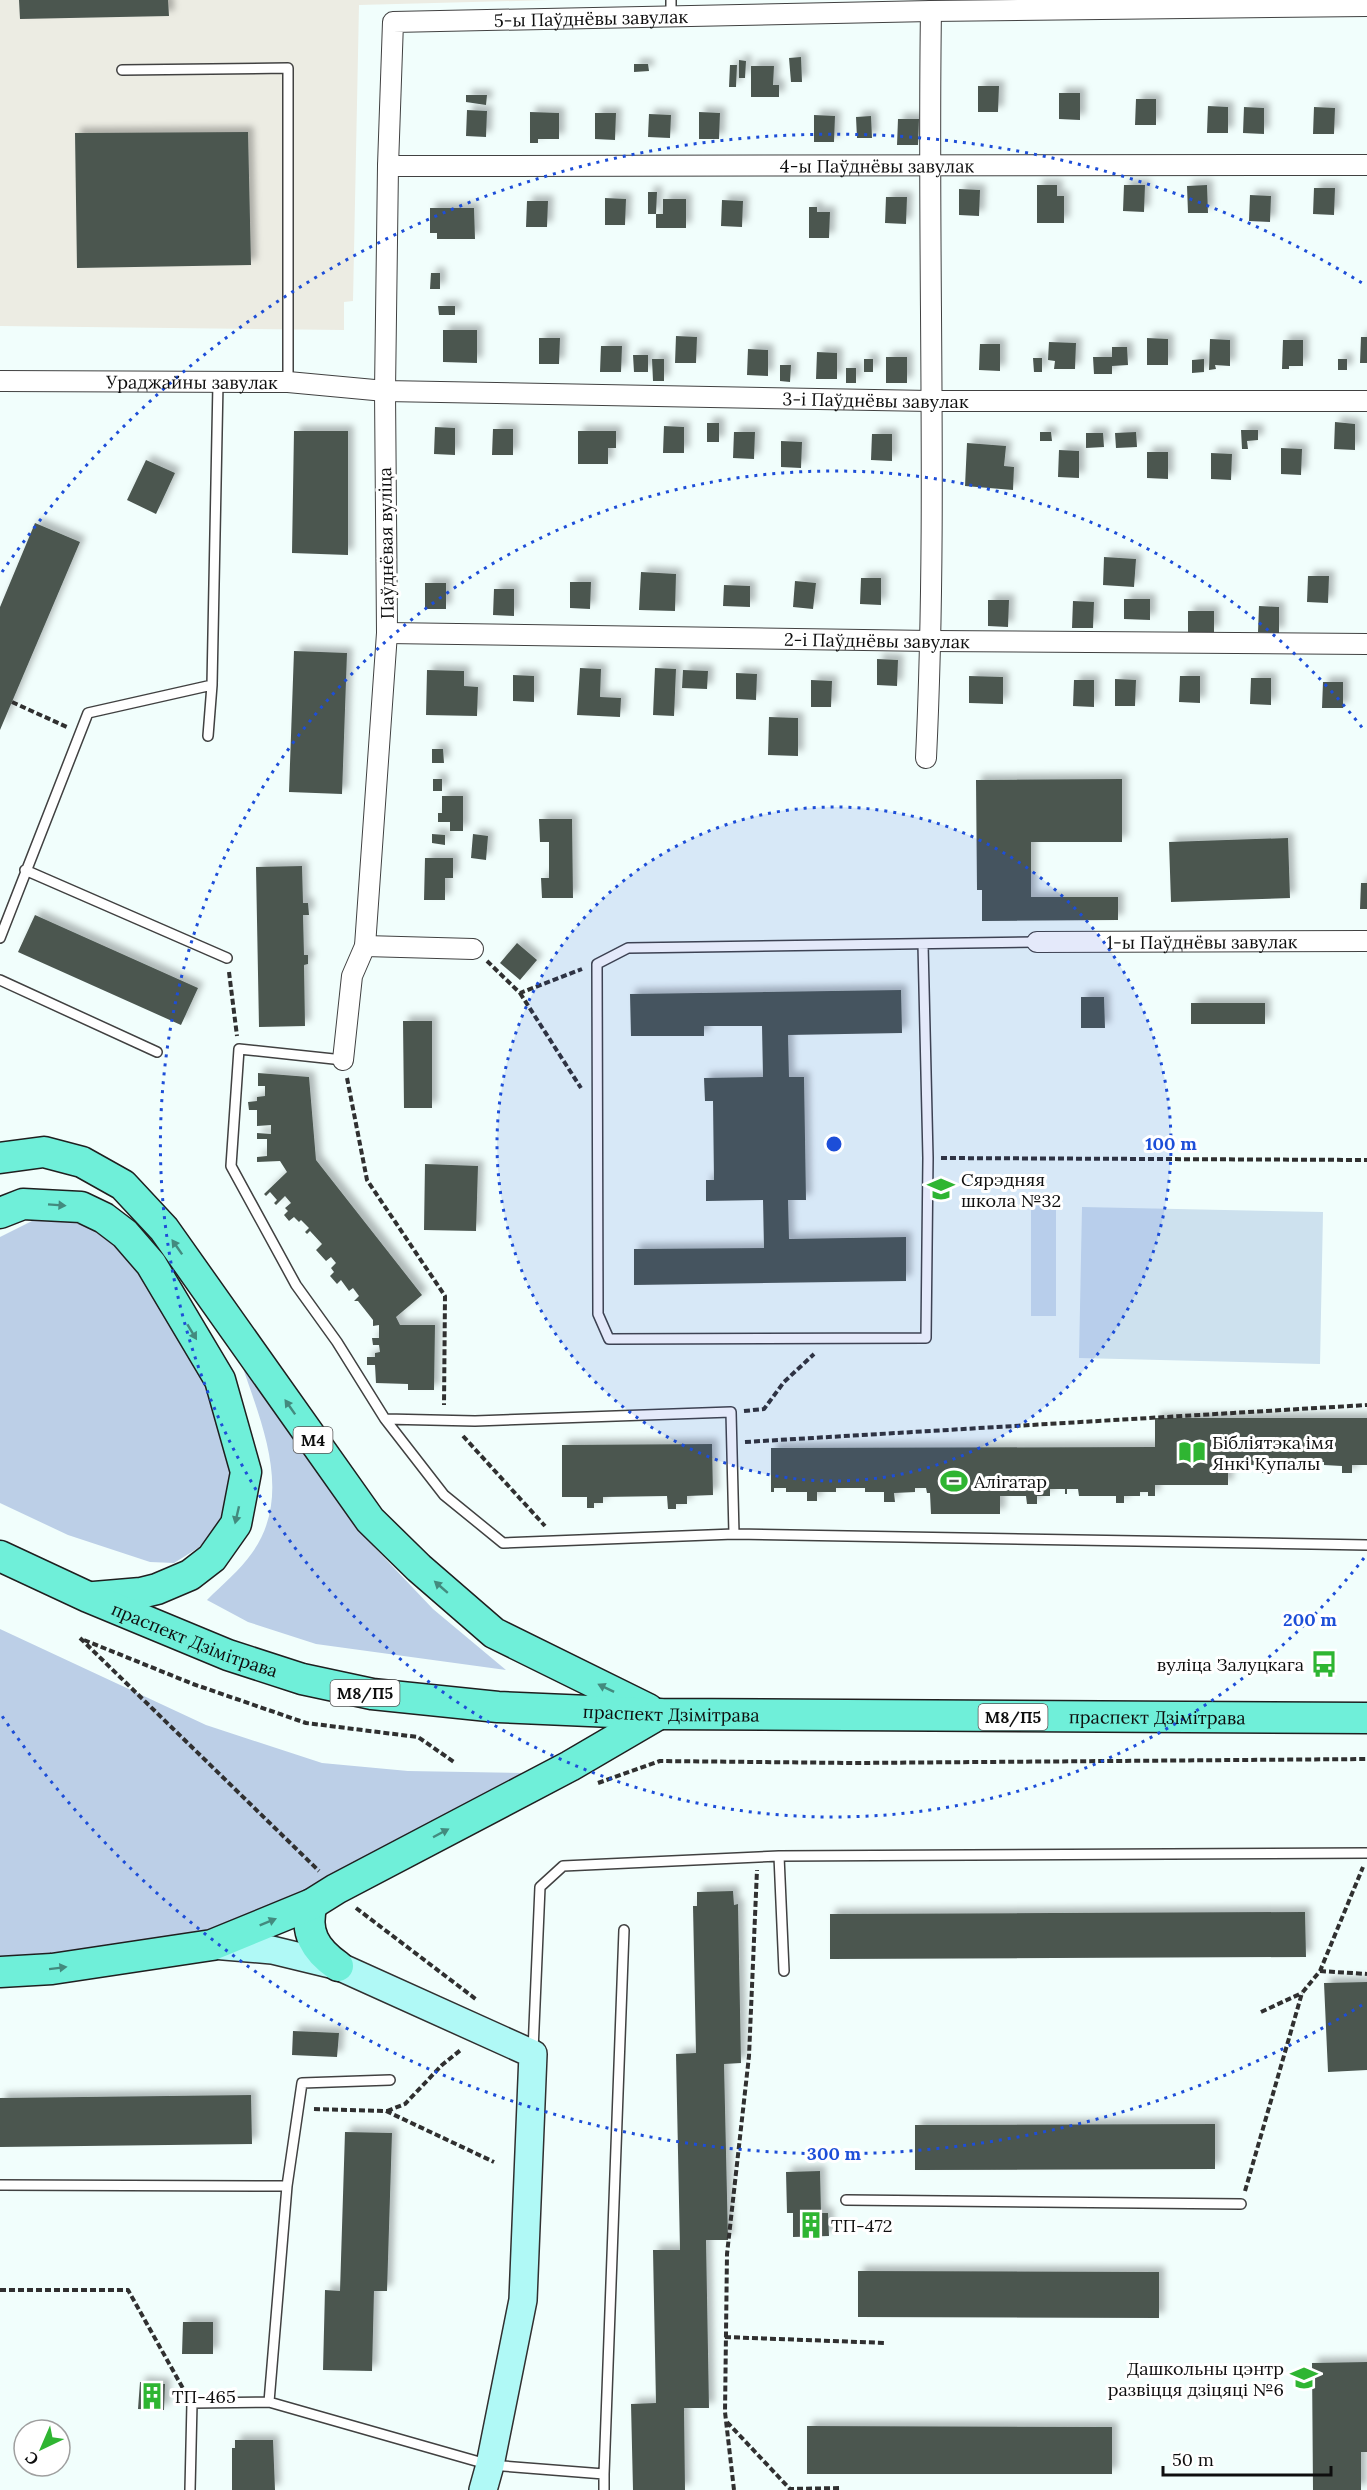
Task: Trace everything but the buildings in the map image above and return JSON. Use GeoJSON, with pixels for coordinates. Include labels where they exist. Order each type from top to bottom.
{"type":"FeatureCollection","features":[{"type":"Feature","properties":{"kind":"main road","name":"М4"},"geometry":{"type":"LineString","coordinates":[[0,1158],[44,1152],[82,1162],[123,1185],[164,1229],[370,1520],[402,1552],[494,1633],[659,1714]]}},
{"type":"Feature","properties":{"kind":"main road"},"geometry":{"type":"LineString","coordinates":[[0,1213],[23,1204],[81,1207],[104,1218],[125,1234],[151,1264],[220,1380],[246,1472],[236,1524],[212,1558],[190,1575],[141,1593],[87,1597]]}},
{"type":"Feature","properties":{"kind":"main road","name":"праспект Дзімітрава"},"geometry":{"type":"LineString","coordinates":[[0,1556],[87,1597],[228,1655],[302,1679],[372,1694],[498,1707],[659,1714],[1367,1718]]}},
{"type":"Feature","properties":{"kind":"main road"},"geometry":{"type":"LineString","coordinates":[[0,1972],[52,1969],[212,1945],[324,1896],[570,1766],[659,1714]]}},
{"type":"Feature","properties":{"kind":"main road"},"geometry":{"type":"LineString","coordinates":[[324,1896],[309,1926],[311,1938],[324,1957],[338,1966]]}},
{"type":"Feature","properties":{"kind":"street","name":"5-ы Паўднёвы завулак"},"geometry":{"type":"LineString","coordinates":[[393,22],[671,8],[757,11],[932,11],[1367,6]]}},
{"type":"Feature","properties":{"kind":"street"},"geometry":{"type":"LineString","coordinates":[[926,758],[932,641],[929,165],[932,11]]}},
{"type":"Feature","properties":{"kind":"street","name":"Паўднёвая вуліца"},"geometry":{"type":"LineString","coordinates":[[343,1060],[352,976],[364,946],[387,633],[385,390],[388,166],[393,22]]}},
{"type":"Feature","properties":{"kind":"street","name":"4-ы Паўднёвы завулак"},"geometry":{"type":"LineString","coordinates":[[388,166],[1367,165]]}},
{"type":"Feature","properties":{"kind":"street","name":"Ураджайны завулак"},"geometry":{"type":"LineString","coordinates":[[0,381],[288,382],[385,390]]}},
{"type":"Feature","properties":{"kind":"street","name":"3-і Паўднёвы завулак"},"geometry":{"type":"LineString","coordinates":[[385,390],[930,401],[1367,401]]}},
{"type":"Feature","properties":{"kind":"street","name":"2-і Паўднёвы завулак"},"geometry":{"type":"LineString","coordinates":[[387,633],[932,641],[1367,644]]}},
{"type":"Feature","properties":{"kind":"street","name":"1-ы Паўднёвы завулак"},"geometry":{"type":"LineString","coordinates":[[1037,942],[1367,941]]}},
{"type":"Feature","properties":{"kind":"street"},"geometry":{"type":"LineString","coordinates":[[364,946],[473,949]]}},
{"type":"Feature","properties":{"kind":"street"},"geometry":{"type":"LineString","coordinates":[[212,1945],[272,1950],[338,1966],[533,2054],[523,2300],[487,2478]]}},
{"type":"Feature","properties":{"kind":"lane"},"geometry":{"type":"LineString","coordinates":[[122,70],[288,68],[288,382]]}},
{"type":"Feature","properties":{"kind":"lane"},"geometry":{"type":"LineString","coordinates":[[208,736],[212,685],[218,383]]}},
{"type":"Feature","properties":{"kind":"lane"},"geometry":{"type":"LineString","coordinates":[[0,938],[88,713],[212,685]]}},
{"type":"Feature","properties":{"kind":"lane"},"geometry":{"type":"LineString","coordinates":[[25,870],[227,958]]}},
{"type":"Feature","properties":{"kind":"lane"},"geometry":{"type":"LineString","coordinates":[[923,944],[928,1158],[926,1338],[609,1339],[598,1314],[597,964],[628,948],[1037,942]]}},
{"type":"Feature","properties":{"kind":"lane"},"geometry":{"type":"LineString","coordinates":[[0,980],[156,1052]]}},
{"type":"Feature","properties":{"kind":"lane"},"geometry":{"type":"LineString","coordinates":[[343,1060],[239,1049],[231,1166],[296,1285],[337,1342],[385,1419],[444,1495],[502,1543],[734,1534],[1367,1545]]}},
{"type":"Feature","properties":{"kind":"lane"},"geometry":{"type":"LineString","coordinates":[[385,1419],[475,1421],[731,1412],[734,1534]]}},
{"type":"Feature","properties":{"kind":"lane"},"geometry":{"type":"LineString","coordinates":[[533,2054],[540,1887],[563,1866],[779,1856],[1367,1853]]}},
{"type":"Feature","properties":{"kind":"lane"},"geometry":{"type":"LineString","coordinates":[[779,1856],[784,1971]]}},
{"type":"Feature","properties":{"kind":"lane"},"geometry":{"type":"LineString","coordinates":[[604,2490],[624,1930]]}},
{"type":"Feature","properties":{"kind":"lane"},"geometry":{"type":"LineString","coordinates":[[269,2402],[287,2186],[302,2083],[390,2079]]}},
{"type":"Feature","properties":{"kind":"lane"},"geometry":{"type":"LineString","coordinates":[[0,2186],[287,2186]]}},
{"type":"Feature","properties":{"kind":"lane"},"geometry":{"type":"LineString","coordinates":[[846,2200],[1241,2204]]}},
{"type":"Feature","properties":{"kind":"lane"},"geometry":{"type":"LineString","coordinates":[[190,2490],[192,2403],[269,2402],[487,2478],[604,2474]]}},
{"type":"Feature","properties":{"kind":"path"},"geometry":{"type":"LineString","coordinates":[[12,702],[80,733]]}},
{"type":"Feature","properties":{"kind":"path"},"geometry":{"type":"LineString","coordinates":[[473,949],[520,993],[598,1113]]}},
{"type":"Feature","properties":{"kind":"path"},"geometry":{"type":"LineString","coordinates":[[227,958],[239,1049]]}},
{"type":"Feature","properties":{"kind":"path"},"geometry":{"type":"LineString","coordinates":[[520,993],[597,964]]}},
{"type":"Feature","properties":{"kind":"path"},"geometry":{"type":"LineString","coordinates":[[343,1060],[367,1180],[445,1296],[443,1419],[471,1443],[559,1541]]}},
{"type":"Feature","properties":{"kind":"path"},"geometry":{"type":"LineString","coordinates":[[928,1158],[1367,1160]]}},
{"type":"Feature","properties":{"kind":"path"},"geometry":{"type":"LineString","coordinates":[[731,1412],[764,1409],[784,1382],[832,1338]]}},
{"type":"Feature","properties":{"kind":"path"},"geometry":{"type":"LineString","coordinates":[[732,1443],[1367,1405]]}},
{"type":"Feature","properties":{"kind":"path"},"geometry":{"type":"LineString","coordinates":[[454,1762],[418,1737],[306,1723],[193,1684],[80,1638],[324,1896],[350,1904],[476,1999],[486,2004]]}},
{"type":"Feature","properties":{"kind":"path"},"geometry":{"type":"LineString","coordinates":[[588,1787],[615,1775],[660,1761],[855,1763],[1367,1759]]}},
{"type":"Feature","properties":{"kind":"path"},"geometry":{"type":"LineString","coordinates":[[734,2490],[726,2421],[727,2254],[749,2056],[757,1857]]}},
{"type":"Feature","properties":{"kind":"path"},"geometry":{"type":"LineString","coordinates":[[1241,2204],[1302,1993],[1320,1971],[1367,1858]]}},
{"type":"Feature","properties":{"kind":"path"},"geometry":{"type":"LineString","coordinates":[[1320,1971],[1367,1974]]}},
{"type":"Feature","properties":{"kind":"path"},"geometry":{"type":"LineString","coordinates":[[1261,2012],[1302,1993]]}},
{"type":"Feature","properties":{"kind":"path"},"geometry":{"type":"LineString","coordinates":[[452,2044],[472,2053]]}},
{"type":"Feature","properties":{"kind":"path"},"geometry":{"type":"LineString","coordinates":[[299,2109],[386,2111],[405,2104],[442,2065],[462,2049]]}},
{"type":"Feature","properties":{"kind":"path"},"geometry":{"type":"LineString","coordinates":[[386,2111],[494,2162]]}},
{"type":"Feature","properties":{"kind":"path"},"geometry":{"type":"LineString","coordinates":[[0,2289],[128,2290],[192,2403]]}},
{"type":"Feature","properties":{"kind":"path"},"geometry":{"type":"LineString","coordinates":[[726,2337],[886,2343]]}},
{"type":"Feature","properties":{"kind":"path"},"geometry":{"type":"LineString","coordinates":[[726,2421],[790,2489],[841,2488]]}},
{"type":"Feature","properties":{"kind":"shaded area"},"geometry":{"type":"Polygon","coordinates":[[[0,0],[552,0],[359,5],[353,301],[344,302],[344,330],[0,326],[0,0]]]}},
{"type":"Feature","properties":{"kind":"shaded area"},"geometry":{"type":"Polygon","coordinates":[[[1031,1204],[1056,1204],[1056,1316],[1031,1316],[1031,1204]]]}},
{"type":"Feature","properties":{"kind":"shaded area"},"geometry":{"type":"Polygon","coordinates":[[[1082,1207],[1323,1212],[1320,1364],[1079,1358],[1082,1207]]]}},
{"type":"Feature","properties":{"kind":"shaded area"},"geometry":{"type":"Polygon","coordinates":[[[32,1221],[71,1221],[104,1232],[148,1277],[230,1427],[238,1473],[220,1528],[198,1548],[174,1563],[150,1562],[68,1535],[0,1503],[0,1237],[32,1221]]]}},
{"type":"Feature","properties":{"kind":"shaded area"},"geometry":{"type":"Polygon","coordinates":[[[241,1362],[356,1528],[433,1609],[506,1670],[316,1644],[248,1622],[207,1600],[252,1553],[264,1530],[271,1507],[270,1458],[241,1362]]]}},
{"type":"Feature","properties":{"kind":"shaded area"},"geometry":{"type":"Polygon","coordinates":[[[0,1629],[206,1725],[322,1763],[408,1771],[528,1773],[300,1896],[203,1936],[0,1963],[0,1629]]]}},
{"type":"Feature","properties":{"kind":"place","name":"Сярэдняя школа №32"},"geometry":{"type":"Point","coordinates":[941,1189]}},
{"type":"Feature","properties":{"kind":"place","name":"Бібліятэка імя Янкі Купалы"},"geometry":{"type":"Point","coordinates":[1192,1452]}},
{"type":"Feature","properties":{"kind":"place","name":"Алігатар"},"geometry":{"type":"Point","coordinates":[954,1481]}},
{"type":"Feature","properties":{"kind":"place","name":"вуліца Залуцкага"},"geometry":{"type":"Point","coordinates":[1324,1664]}},
{"type":"Feature","properties":{"kind":"place","name":"ТП-472"},"geometry":{"type":"Point","coordinates":[811,2225]}},
{"type":"Feature","properties":{"kind":"place","name":"Дашкольны цэнтр развіцця дзіцяці №6"},"geometry":{"type":"Point","coordinates":[1304,2378]}},
{"type":"Feature","properties":{"kind":"place","name":"ТП-465"},"geometry":{"type":"Point","coordinates":[152,2396]}}]}
